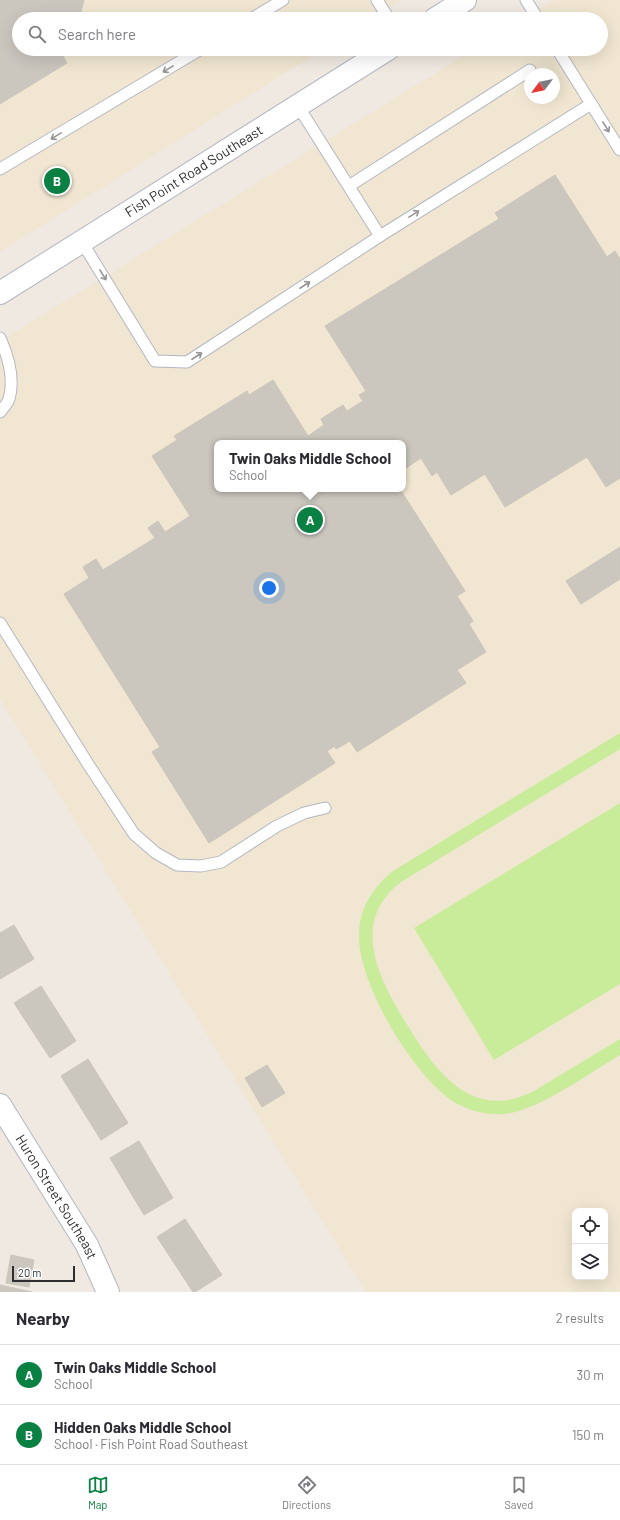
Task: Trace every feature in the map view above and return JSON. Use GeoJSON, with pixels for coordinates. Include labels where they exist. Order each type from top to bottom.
{"type":"FeatureCollection","features":[{"type":"Feature","properties":{"kind":"street"},"geometry":{"type":"LineString","coordinates":[[446,12],[465,0]]}},
{"type":"Feature","properties":{"kind":"street","name":"Fish Point Road Southeast"},"geometry":{"type":"LineString","coordinates":[[0,293],[377,56]]}},
{"type":"Feature","properties":{"kind":"street","name":"Huron Street Southeast"},"geometry":{"type":"LineString","coordinates":[[0,1106],[87,1245],[108,1292]]}},
{"type":"Feature","properties":{"kind":"lane"},"geometry":{"type":"LineString","coordinates":[[263,12],[283,0]]}},
{"type":"Feature","properties":{"kind":"lane"},"geometry":{"type":"LineString","coordinates":[[377,0],[385,12]]}},
{"type":"Feature","properties":{"kind":"lane"},"geometry":{"type":"LineString","coordinates":[[526,0],[534,12]]}},
{"type":"Feature","properties":{"kind":"lane"},"geometry":{"type":"LineString","coordinates":[[0,169],[189,56]]}},
{"type":"Feature","properties":{"kind":"lane"},"geometry":{"type":"LineString","coordinates":[[561,56],[620,150]]}},
{"type":"Feature","properties":{"kind":"lane"},"geometry":{"type":"LineString","coordinates":[[349,186],[524,74]]}},
{"type":"Feature","properties":{"kind":"lane"},"geometry":{"type":"LineString","coordinates":[[82,242],[155,361],[187,362],[380,236],[591,104]]}},
{"type":"Feature","properties":{"kind":"lane"},"geometry":{"type":"LineString","coordinates":[[298,106],[380,236]]}},
{"type":"Feature","properties":{"kind":"lane"},"geometry":{"type":"LineString","coordinates":[[0,338],[7,354],[11,377],[9,400],[0,412]]}},
{"type":"Feature","properties":{"kind":"lane"},"geometry":{"type":"LineString","coordinates":[[0,623],[88,764],[134,834],[156,853],[177,865],[201,866],[221,862],[278,826],[304,813],[325,808]]}},
{"type":"Feature","properties":{"kind":"shaded area"},"geometry":{"type":"Polygon","coordinates":[[[0,0],[402,0],[383,12],[12,12],[12,56],[313,56],[0,252],[0,0]]]}},
{"type":"Feature","properties":{"kind":"shaded area"},"geometry":{"type":"Polygon","coordinates":[[[554,0],[620,0],[620,1292],[366,1292],[0,699],[0,341],[464,56],[608,56],[608,12],[534,12],[554,0]]]}},
{"type":"Feature","properties":{"kind":"green space"},"geometry":{"type":"Polygon","coordinates":[[[620,733],[620,749],[401,882],[385,898],[376,915],[373,933],[374,951],[379,970],[396,1006],[417,1041],[443,1074],[458,1087],[474,1096],[492,1101],[512,1099],[534,1091],[620,1039],[620,1055],[563,1090],[531,1107],[516,1112],[496,1114],[482,1113],[463,1107],[451,1100],[420,1070],[404,1049],[377,1001],[367,977],[361,955],[359,935],[364,908],[373,891],[393,871],[620,733]]]}},
{"type":"Feature","properties":{"kind":"green space"},"geometry":{"type":"Polygon","coordinates":[[[620,803],[620,984],[494,1060],[414,928],[620,803]]]}},
{"type":"Feature","properties":{"kind":"building"},"geometry":{"type":"Polygon","coordinates":[[[0,0],[84,0],[81,12],[12,12],[12,56],[63,56],[67,63],[0,104],[0,0]]]}},
{"type":"Feature","properties":{"kind":"building"},"geometry":{"type":"Polygon","coordinates":[[[555,175],[607,257],[615,251],[620,259],[620,478],[606,487],[587,457],[505,507],[485,474],[451,495],[437,472],[432,476],[421,458],[406,468],[406,440],[214,440],[214,492],[402,492],[465,591],[457,596],[473,621],[469,624],[486,652],[457,670],[466,683],[357,752],[350,741],[336,749],[335,746],[327,751],[335,763],[209,843],[152,752],[160,747],[64,594],[89,578],[83,567],[96,559],[103,570],[155,538],[148,528],[158,521],[165,532],[190,516],[152,456],[177,440],[174,436],[247,391],[249,395],[273,380],[308,436],[324,425],[321,419],[343,405],[347,411],[363,401],[359,395],[366,391],[325,326],[499,219],[495,213],[555,175]]]}},
{"type":"Feature","properties":{"kind":"building"},"geometry":{"type":"Polygon","coordinates":[[[620,547],[620,579],[581,604],[566,581],[620,547]]]}},
{"type":"Feature","properties":{"kind":"building"},"geometry":{"type":"Polygon","coordinates":[[[14,925],[34,959],[0,979],[0,933],[14,925]]]}},
{"type":"Feature","properties":{"kind":"building"},"geometry":{"type":"Polygon","coordinates":[[[41,986],[76,1041],[50,1058],[14,1003],[41,986]]]}},
{"type":"Feature","properties":{"kind":"building"},"geometry":{"type":"Polygon","coordinates":[[[88,1059],[128,1123],[101,1140],[61,1076],[88,1059]]]}},
{"type":"Feature","properties":{"kind":"building"},"geometry":{"type":"Polygon","coordinates":[[[267,1065],[285,1093],[262,1107],[245,1078],[267,1065]]]}},
{"type":"Feature","properties":{"kind":"building"},"geometry":{"type":"Polygon","coordinates":[[[139,1141],[173,1198],[144,1215],[110,1158],[139,1141]]]}},
{"type":"Feature","properties":{"kind":"building"},"geometry":{"type":"Polygon","coordinates":[[[185,1219],[222,1275],[195,1292],[193,1292],[157,1237],[185,1219]]]}},
{"type":"Feature","properties":{"kind":"building"},"geometry":{"type":"Polygon","coordinates":[[[11,1255],[34,1260],[29,1287],[6,1283],[11,1255]]]}},
{"type":"Feature","properties":{"kind":"building"},"geometry":{"type":"Polygon","coordinates":[[[0,1285],[32,1292],[0,1292],[0,1285]]]}},
{"type":"Feature","properties":{"kind":"place","name":"Hidden Oaks Middle School"},"geometry":{"type":"Point","coordinates":[57,181]}},
{"type":"Feature","properties":{"kind":"place","name":"Twin Oaks Middle School"},"geometry":{"type":"Point","coordinates":[310,520]}}]}
